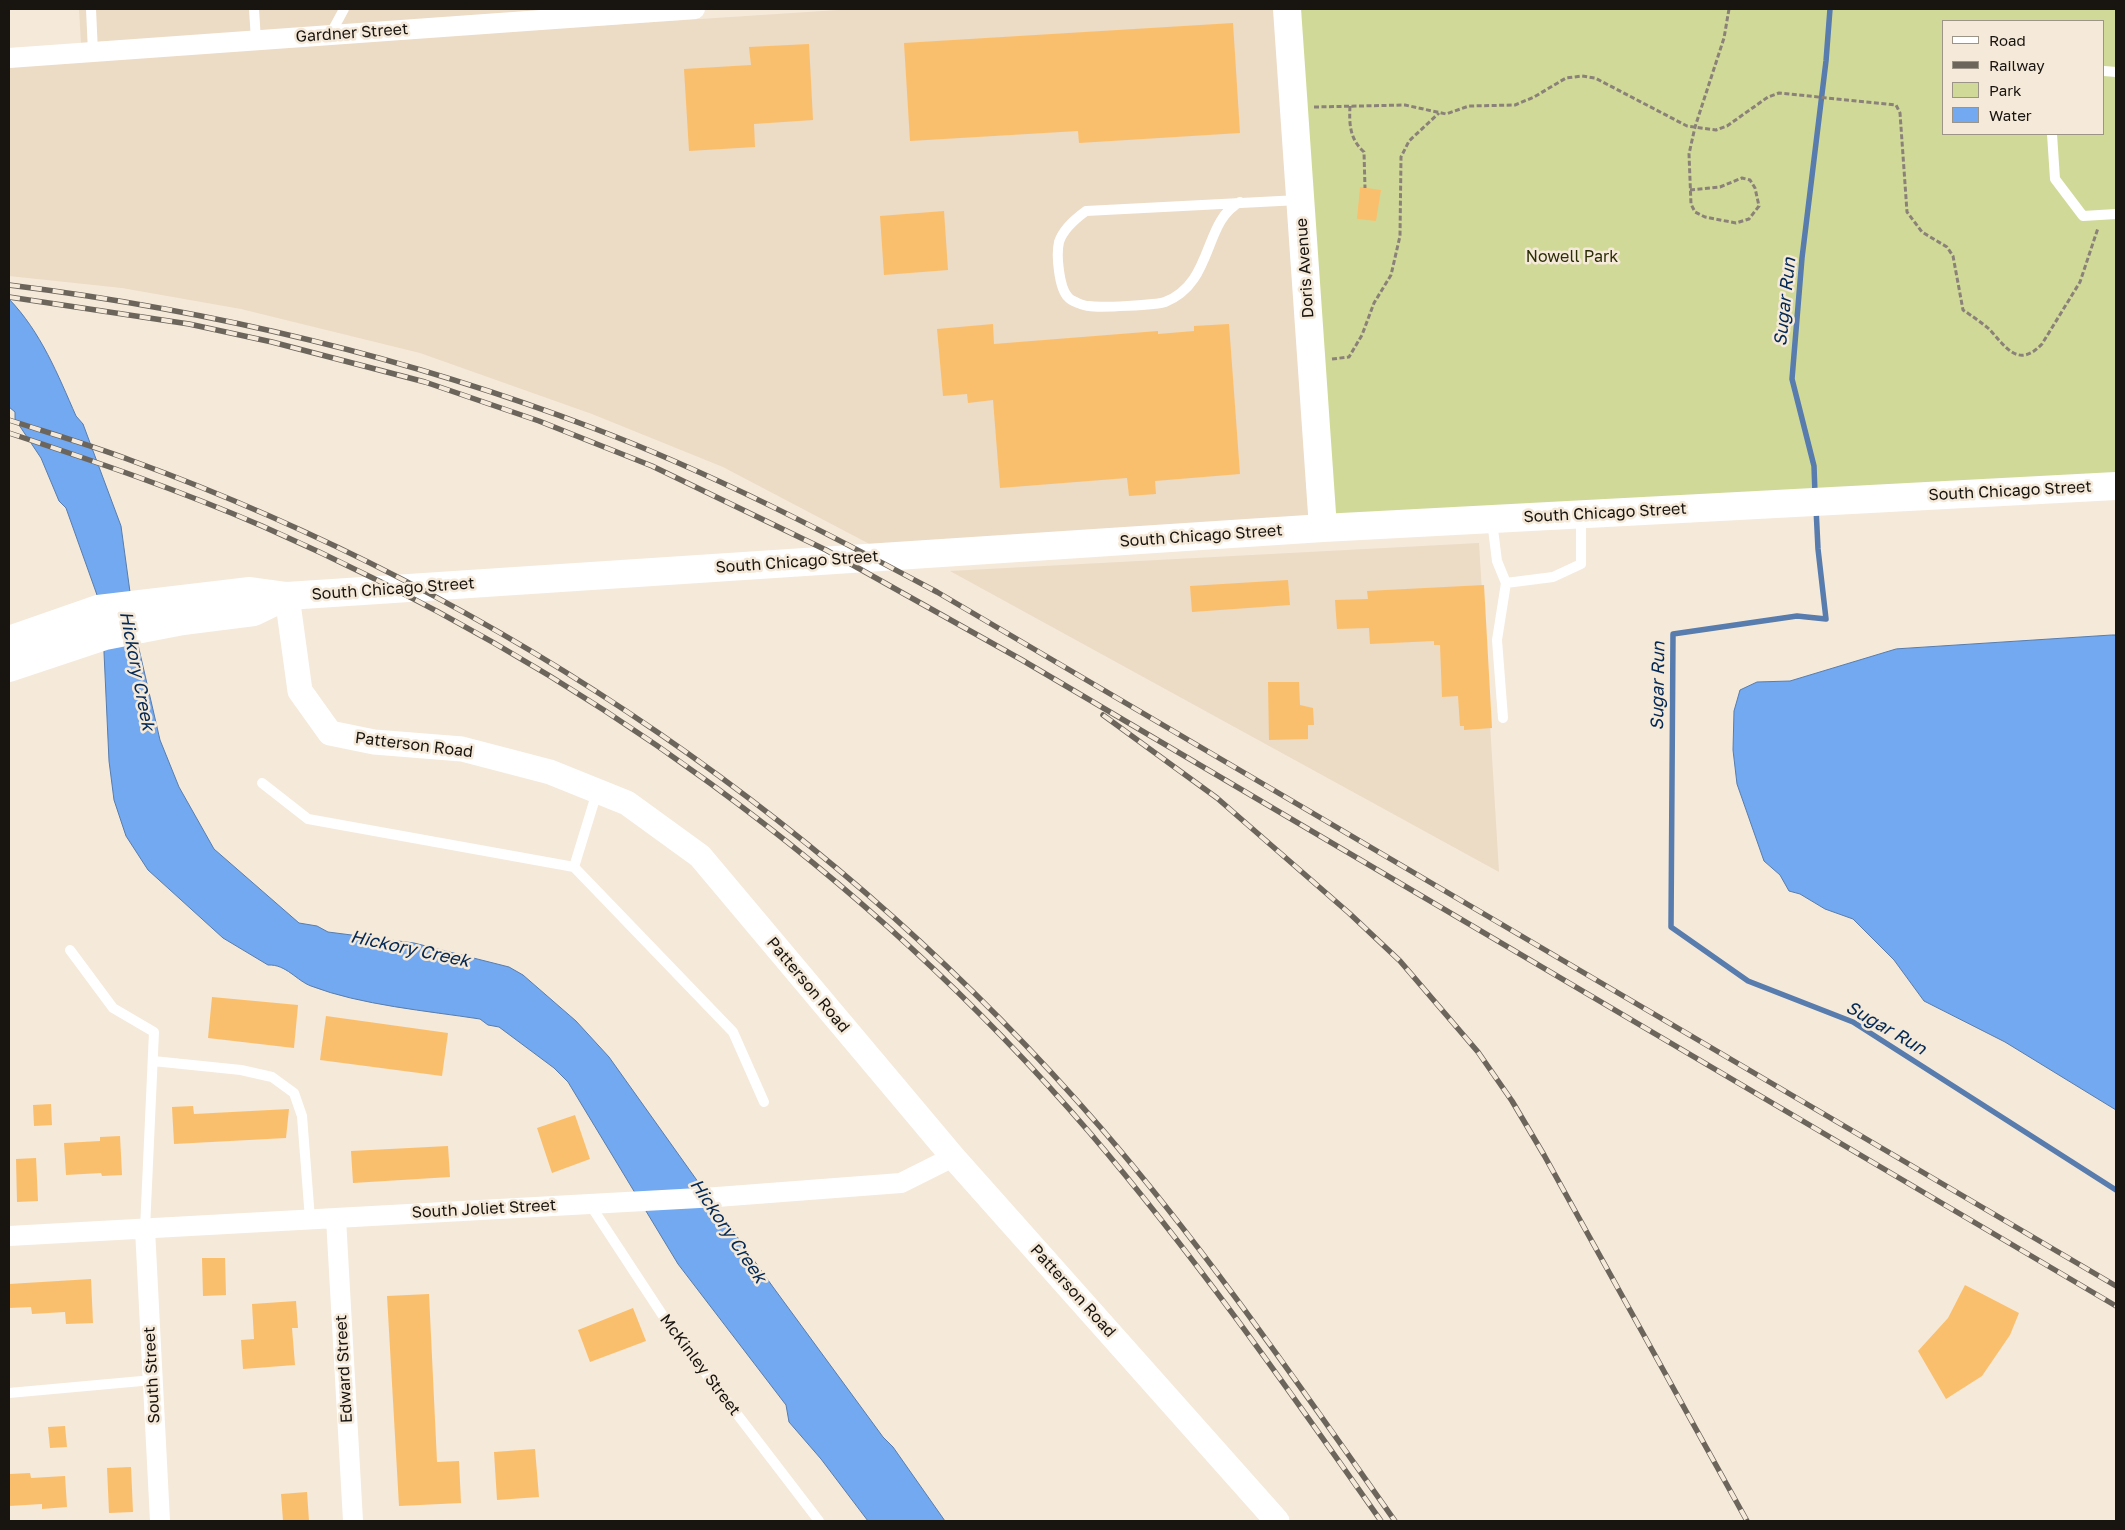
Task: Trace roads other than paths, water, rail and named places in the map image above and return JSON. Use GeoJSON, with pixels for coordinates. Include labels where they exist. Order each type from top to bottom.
{"type":"FeatureCollection","features":[{"type":"Feature","properties":{"kind":"main road","name":"Doris Avenue"},"geometry":{"type":"LineString","coordinates":[[1287,9],[1323,528]]}},
{"type":"Feature","properties":{"kind":"main road","name":"South Chicago Street"},"geometry":{"type":"LineString","coordinates":[[9,668],[182,610],[250,591],[286,596],[1323,528],[2116,486]]}},
{"type":"Feature","properties":{"kind":"main road","name":"South Chicago Street"},"geometry":{"type":"LineString","coordinates":[[9,640],[98,610],[182,610]]}},
{"type":"Feature","properties":{"kind":"street","name":"Gardner Street"},"geometry":{"type":"LineString","coordinates":[[9,58],[330,35],[547,14],[695,9]]}},
{"type":"Feature","properties":{"kind":"street","name":"Patterson Road"},"geometry":{"type":"LineString","coordinates":[[286,596],[300,691],[330,733],[374,742],[462,749],[550,772],[627,803],[700,856],[953,1157],[1277,1521]]}},
{"type":"Feature","properties":{"kind":"street","name":"South Joliet Street"},"geometry":{"type":"LineString","coordinates":[[9,1236],[717,1197],[901,1183],[953,1157]]}},
{"type":"Feature","properties":{"kind":"street","name":"Edward Street"},"geometry":{"type":"LineString","coordinates":[[336,1218],[353,1521]]}},
{"type":"Feature","properties":{"kind":"street","name":"South Street"},"geometry":{"type":"LineString","coordinates":[[145,1229],[160,1521]]}},
{"type":"Feature","properties":{"kind":"lane"},"geometry":{"type":"LineString","coordinates":[[91,9],[94,52]]}},
{"type":"Feature","properties":{"kind":"lane"},"geometry":{"type":"LineString","coordinates":[[254,9],[256,40]]}},
{"type":"Feature","properties":{"kind":"lane"},"geometry":{"type":"LineString","coordinates":[[330,35],[344,9]]}},
{"type":"Feature","properties":{"kind":"lane"},"geometry":{"type":"LineString","coordinates":[[2052,135],[2054,178],[2083,216],[2116,214]]}},
{"type":"Feature","properties":{"kind":"lane"},"geometry":{"type":"LineString","coordinates":[[1240,202],[1229,208],[1223,216],[1202,267],[1185,290],[1164,302],[1088,306],[1068,298],[1060,283],[1059,242],[1072,221],[1086,211],[1240,202],[1300,200]]}},
{"type":"Feature","properties":{"kind":"lane"},"geometry":{"type":"LineString","coordinates":[[1506,583],[1553,577],[1580,564],[1582,514]]}},
{"type":"Feature","properties":{"kind":"lane"},"geometry":{"type":"LineString","coordinates":[[1492,519],[1497,562],[1506,583],[1497,640],[1503,718]]}},
{"type":"Feature","properties":{"kind":"lane"},"geometry":{"type":"LineString","coordinates":[[262,783],[308,819],[574,867],[733,1032],[764,1102]]}},
{"type":"Feature","properties":{"kind":"lane"},"geometry":{"type":"LineString","coordinates":[[574,867],[597,791]]}},
{"type":"Feature","properties":{"kind":"lane"},"geometry":{"type":"LineString","coordinates":[[70,950],[113,1008],[154,1032],[145,1229]]}},
{"type":"Feature","properties":{"kind":"lane"},"geometry":{"type":"LineString","coordinates":[[153,1061],[241,1070],[272,1078],[294,1092],[302,1116],[310,1219]]}},
{"type":"Feature","properties":{"kind":"lane","name":"McKinley Street"},"geometry":{"type":"LineString","coordinates":[[589,1203],[671,1328],[820,1521]]}},
{"type":"Feature","properties":{"kind":"lane"},"geometry":{"type":"LineString","coordinates":[[9,1393],[153,1380]]}},
{"type":"Feature","properties":{"kind":"water","name":"Hickory Creek"},"geometry":{"type":"Polygon","coordinates":[[[9,299],[40,340],[76,416],[83,424],[121,526],[136,636],[160,740],[179,787],[214,849],[299,923],[317,926],[328,932],[414,943],[509,967],[523,975],[576,1021],[609,1057],[773,1287],[883,1437],[893,1447],[945,1521],[868,1521],[821,1459],[789,1422],[786,1405],[678,1264],[568,1082],[554,1068],[499,1027],[488,1025],[480,1019],[372,1003],[330,993],[306,984],[286,970],[274,965],[268,965],[223,938],[148,870],[126,836],[114,800],[109,761],[102,609],[66,508],[59,501],[41,458],[15,419],[15,412],[9,407],[9,299]]]}},
{"type":"Feature","properties":{"kind":"water"},"geometry":{"type":"Polygon","coordinates":[[[2116,635],[2116,1110],[2005,1042],[1924,1001],[1894,960],[1853,919],[1825,909],[1800,894],[1789,891],[1780,875],[1764,861],[1737,784],[1733,750],[1734,711],[1740,690],[1757,682],[1790,681],[1896,649],[2116,635]]]}},
{"type":"Feature","properties":{"kind":"waterway","name":"Sugar Run"},"geometry":{"type":"LineString","coordinates":[[1815,494],[1814,466],[1792,379],[1802,258],[1826,61],[1830,9]]}},
{"type":"Feature","properties":{"kind":"waterway","name":"Sugar Run"},"geometry":{"type":"LineString","coordinates":[[1816,508],[1818,549],[1826,619],[1797,616],[1673,634],[1671,927],[1748,981],[1853,1022],[2116,1190]]}},
{"type":"Feature","properties":{"kind":"railway"},"geometry":{"type":"LineString","coordinates":[[9,285],[84,295],[232,322],[378,358],[522,402],[593,428],[681,464],[768,504],[937,592],[2116,1286]]}},
{"type":"Feature","properties":{"kind":"railway"},"geometry":{"type":"LineString","coordinates":[[9,297],[189,324],[272,342],[425,382],[539,421],[652,466],[826,550],[1022,660],[2116,1306]]}},
{"type":"Feature","properties":{"kind":"railway"},"geometry":{"type":"LineString","coordinates":[[9,420],[130,460],[268,515],[403,580],[533,652],[658,732],[778,821],[892,916],[1000,1019],[1101,1128],[1179,1223],[1216,1272],[1395,1521]]}},
{"type":"Feature","properties":{"kind":"railway"},"geometry":{"type":"LineString","coordinates":[[9,433],[105,465],[199,500],[262,526],[379,581],[493,642],[603,710],[710,783],[812,862],[910,947],[1003,1037],[1090,1133],[1204,1275],[1381,1521]]}},
{"type":"Feature","properties":{"kind":"railway"},"geometry":{"type":"LineString","coordinates":[[1103,715],[1217,798],[1349,913],[1400,961],[1478,1052],[1512,1101],[1544,1155],[1747,1521]]}},
{"type":"Feature","properties":{"kind":"park label","name":"Nowell Park"},"geometry":{"type":"Point","coordinates":[1572,257]}}]}
